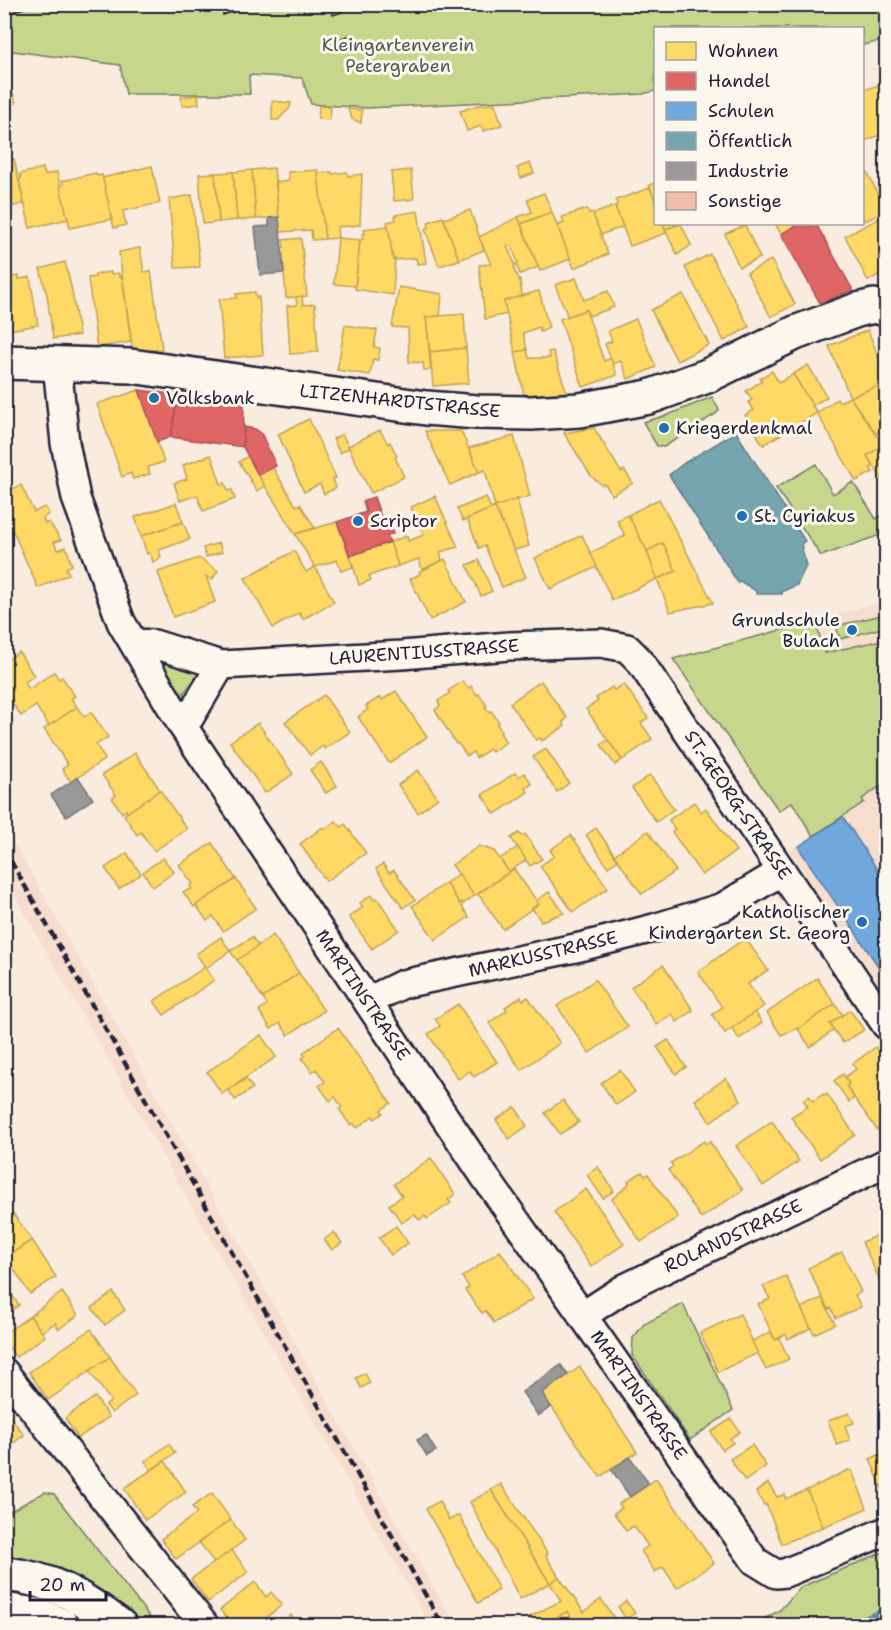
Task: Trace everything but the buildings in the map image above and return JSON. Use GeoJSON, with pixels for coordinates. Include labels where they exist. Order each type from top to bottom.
{"type":"FeatureCollection","features":[{"type":"Feature","properties":{"kind":"main road","name":"LITZENHARDTSTRASSE"},"geometry":{"type":"LineString","coordinates":[[4,363],[131,366],[426,408],[531,413],[580,410],[649,397],[707,376],[795,333],[874,306],[886,309]]}},
{"type":"Feature","properties":{"kind":"main road"},"geometry":{"type":"LineString","coordinates":[[4,1574],[52,1583],[91,1604],[120,1626]]}},
{"type":"Feature","properties":{"kind":"main road"},"geometry":{"type":"LineString","coordinates":[[4,1610],[41,1616],[62,1626]]}},
{"type":"Feature","properties":{"kind":"street","name":"MARTINSTRASSE"},"geometry":{"type":"LineString","coordinates":[[57,364],[65,443],[76,498],[121,622],[182,725],[485,1177],[755,1561],[776,1574],[792,1571],[886,1531]]}},
{"type":"Feature","properties":{"kind":"street","name":"LAURENTIUSSTRASSE"},"geometry":{"type":"LineString","coordinates":[[134,643],[154,644],[221,665],[391,656],[509,646],[601,643],[627,648]]}},
{"type":"Feature","properties":{"kind":"street","name":"ST.-GEORG-STRASSE"},"geometry":{"type":"LineString","coordinates":[[627,648],[639,660],[886,1025]]}},
{"type":"Feature","properties":{"kind":"street"},"geometry":{"type":"LineString","coordinates":[[182,725],[190,717],[221,665]]}},
{"type":"Feature","properties":{"kind":"street","name":"MARKUSSTRASSE"},"geometry":{"type":"LineString","coordinates":[[368,1001],[403,984],[580,947],[723,907],[782,871]]}},
{"type":"Feature","properties":{"kind":"street","name":"ROLANDSTRASSE"},"geometry":{"type":"LineString","coordinates":[[582,1316],[625,1288],[886,1163]]}},
{"type":"Feature","properties":{"kind":"street"},"geometry":{"type":"LineString","coordinates":[[4,1372],[205,1626]]}},
{"type":"Feature","properties":{"kind":"shaded area","name":"Grundschule Bulach"},"geometry":{"type":"Polygon","coordinates":[[[886,600],[886,639],[825,653],[815,621],[886,600]]]}},
{"type":"Feature","properties":{"kind":"shaded area","name":"Katholischer Kindergarten St. Georg"},"geometry":{"type":"Polygon","coordinates":[[[886,782],[886,994],[789,851],[864,802],[862,799],[886,782]]]}},
{"type":"Feature","properties":{"kind":"shaded area"},"geometry":{"type":"Polygon","coordinates":[[[5,827],[407,1542],[456,1625],[430,1625],[4,878],[5,827]]]}},
{"type":"Feature","properties":{"kind":"green space","name":"Kleingartenverein Petergraben"},"geometry":{"type":"Polygon","coordinates":[[[886,4],[886,40],[864,45],[864,27],[654,27],[654,91],[643,94],[367,108],[311,104],[302,78],[249,75],[250,94],[126,94],[120,65],[13,51],[5,46],[4,5],[886,4]]]}},
{"type":"Feature","properties":{"kind":"green space"},"geometry":{"type":"Polygon","coordinates":[[[712,397],[719,410],[717,413],[664,447],[657,446],[643,422],[668,415],[712,397]]]}},
{"type":"Feature","properties":{"kind":"green space"},"geometry":{"type":"Polygon","coordinates":[[[816,464],[833,494],[853,482],[876,519],[883,515],[886,533],[821,556],[776,488],[816,464]]]}},
{"type":"Feature","properties":{"kind":"green space"},"geometry":{"type":"Polygon","coordinates":[[[886,614],[886,627],[840,639],[836,626],[886,614]]]}},
{"type":"Feature","properties":{"kind":"green space"},"geometry":{"type":"Polygon","coordinates":[[[815,621],[825,653],[886,639],[886,782],[862,799],[864,802],[813,836],[792,802],[779,811],[673,659],[815,621]]]}},
{"type":"Feature","properties":{"kind":"green space"},"geometry":{"type":"Polygon","coordinates":[[[157,659],[200,672],[180,698],[157,659]]]}},
{"type":"Feature","properties":{"kind":"green space"},"geometry":{"type":"Polygon","coordinates":[[[683,1304],[733,1410],[690,1440],[632,1355],[633,1338],[644,1324],[683,1304]]]}},
{"type":"Feature","properties":{"kind":"green space"},"geometry":{"type":"Polygon","coordinates":[[[45,1492],[54,1494],[156,1625],[141,1625],[114,1602],[5,1561],[5,1514],[45,1492]]]}},
{"type":"Feature","properties":{"kind":"green space"},"geometry":{"type":"Polygon","coordinates":[[[886,1551],[886,1625],[754,1625],[780,1610],[801,1587],[886,1551]]]}},
{"type":"Feature","properties":{"kind":"green space"},"geometry":{"type":"Polygon","coordinates":[[[5,1588],[42,1596],[97,1625],[85,1625],[65,1613],[5,1596],[5,1588]]]}},
{"type":"Feature","properties":{"kind":"waterway"},"geometry":{"type":"LineString","coordinates":[[850,1626],[886,1611]]}},
{"type":"Feature","properties":{"kind":"railway"},"geometry":{"type":"LineString","coordinates":[[4,849],[443,1626]]}},
{"type":"Feature","properties":{"kind":"place","name":"Volksbank"},"geometry":{"type":"Point","coordinates":[154,398]}},
{"type":"Feature","properties":{"kind":"place","name":"Kriegerdenkmal"},"geometry":{"type":"Point","coordinates":[664,428]}},
{"type":"Feature","properties":{"kind":"place","name":"St. Cyriakus"},"geometry":{"type":"Point","coordinates":[742,516]}},
{"type":"Feature","properties":{"kind":"place","name":"Scriptor"},"geometry":{"type":"Point","coordinates":[358,521]}},
{"type":"Feature","properties":{"kind":"place","name":"Grundschule Bulach"},"geometry":{"type":"Point","coordinates":[852,630]}},
{"type":"Feature","properties":{"kind":"place","name":"Katholischer Kindergarten St. Georg"},"geometry":{"type":"Point","coordinates":[862,922]}}]}
